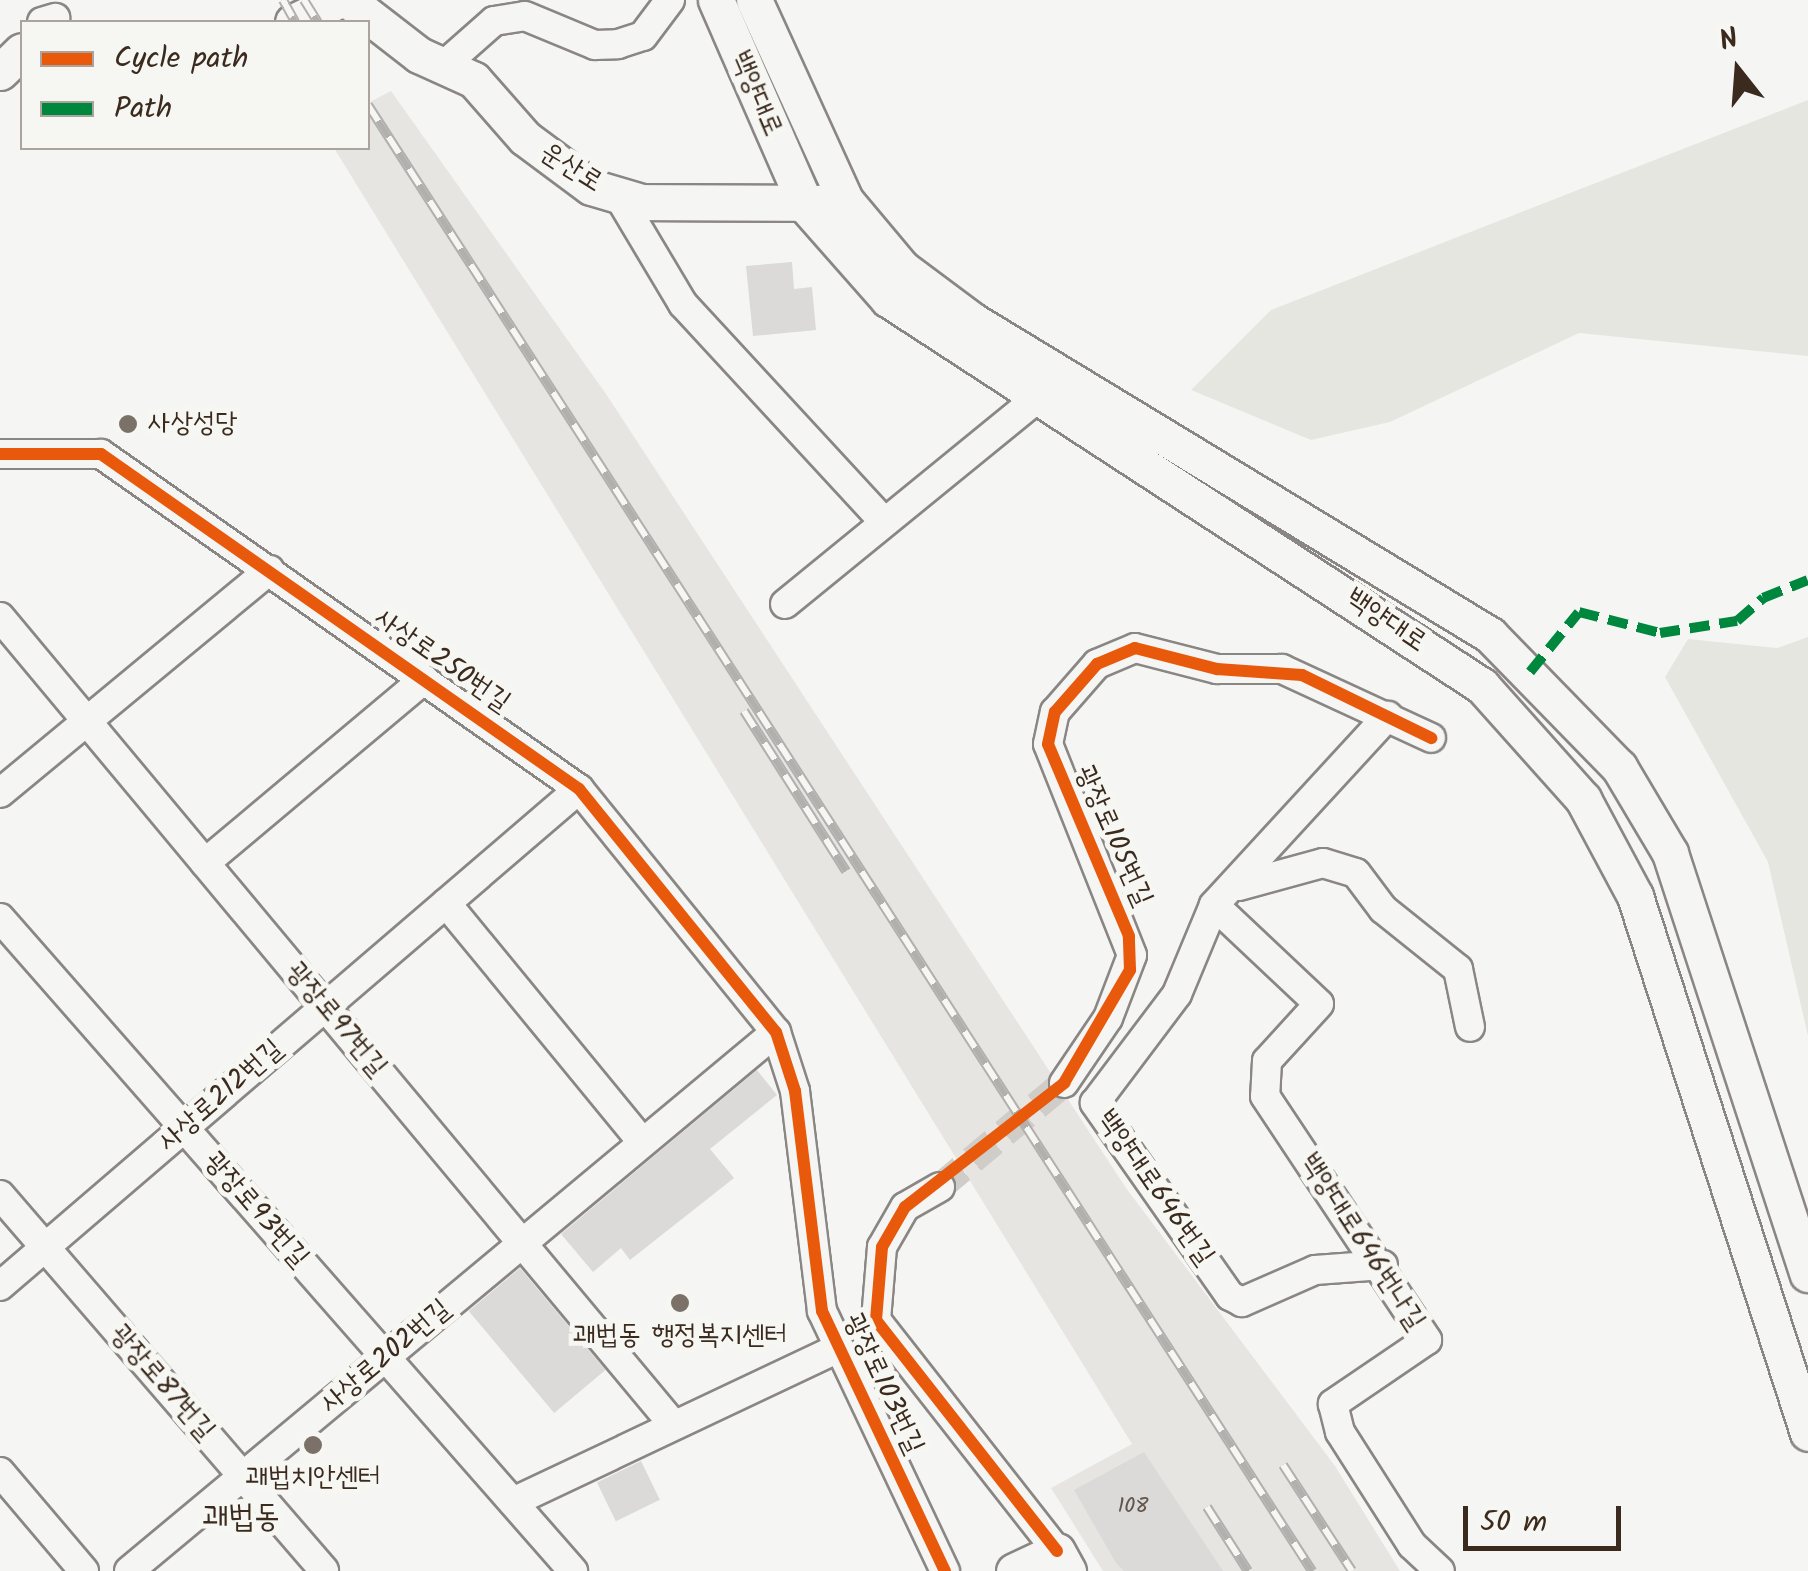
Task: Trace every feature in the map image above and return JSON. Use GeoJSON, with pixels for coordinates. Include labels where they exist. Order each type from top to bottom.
{"type":"FeatureCollection","features":[{"type":"Feature","properties":{"kind":"main road"},"geometry":{"type":"LineString","coordinates":[[297,20],[339,0]]}},
{"type":"Feature","properties":{"kind":"main road","name":"운산로"},"geometry":{"type":"LineString","coordinates":[[348,0],[443,66],[474,80],[553,162],[618,195],[806,206],[845,200]]}},
{"type":"Feature","properties":{"kind":"main road","name":"백양대로"},"geometry":{"type":"LineString","coordinates":[[716,0],[806,206],[888,299],[1482,686],[1582,798],[1636,896],[1808,1433]]}},
{"type":"Feature","properties":{"kind":"main road","name":"백양대로"},"geometry":{"type":"LineString","coordinates":[[754,0],[845,200],[902,268],[973,322],[1490,636],[1562,701],[1619,767],[1670,853],[1808,1274]]}},
{"type":"Feature","properties":{"kind":"main road"},"geometry":{"type":"LineString","coordinates":[[0,72],[20,53]]}},
{"type":"Feature","properties":{"kind":"main road"},"geometry":{"type":"LineString","coordinates":[[1014,1571],[1062,1561]]}},
{"type":"Feature","properties":{"kind":"street"},"geometry":{"type":"LineString","coordinates":[[443,66],[494,21],[532,11],[618,44],[643,36],[670,0]]}},
{"type":"Feature","properties":{"kind":"street"},"geometry":{"type":"LineString","coordinates":[[0,54],[20,33]]}},
{"type":"Feature","properties":{"kind":"street"},"geometry":{"type":"LineString","coordinates":[[618,195],[682,304],[882,520]]}},
{"type":"Feature","properties":{"kind":"street"},"geometry":{"type":"LineString","coordinates":[[785,604],[882,520],[1038,396]]}},
{"type":"Feature","properties":{"kind":"street","name":"사상로250번길"},"geometry":{"type":"LineString","coordinates":[[0,454],[101,454],[579,789],[776,1032]]}},
{"type":"Feature","properties":{"kind":"street"},"geometry":{"type":"LineString","coordinates":[[0,792],[270,570]]}},
{"type":"Feature","properties":{"kind":"street","name":"광장로97번길"},"geometry":{"type":"LineString","coordinates":[[0,617],[672,1423]]}},
{"type":"Feature","properties":{"kind":"street","name":"광장로105번길"},"geometry":{"type":"LineString","coordinates":[[1064,1083],[1108,1018],[1132,955],[1048,744],[1056,712],[1097,664],[1135,648],[1217,670],[1282,669],[1431,738]]}},
{"type":"Feature","properties":{"kind":"street","name":"사상로250번길"},"geometry":{"type":"LineString","coordinates":[[205,863],[424,679]]}},
{"type":"Feature","properties":{"kind":"street","name":"백양대로646번길"},"geometry":{"type":"LineString","coordinates":[[1383,1264],[1314,1270],[1242,1302],[1230,1296],[1095,1103],[1177,994],[1214,905],[1388,716]]}},
{"type":"Feature","properties":{"kind":"street","name":"사상로212번길"},"geometry":{"type":"LineString","coordinates":[[0,1286],[579,789]]}},
{"type":"Feature","properties":{"kind":"street"},"geometry":{"type":"LineString","coordinates":[[1214,905],[1282,868],[1323,863],[1356,873],[1383,909],[1458,969],[1470,1028]]}},
{"type":"Feature","properties":{"kind":"street"},"geometry":{"type":"LineString","coordinates":[[446,902],[643,1143]]}},
{"type":"Feature","properties":{"kind":"street","name":"백양대로646번나길"},"geometry":{"type":"LineString","coordinates":[[1214,905],[1318,1004],[1267,1061],[1265,1096],[1383,1264],[1426,1340],[1333,1404],[1392,1512],[1440,1571]]}},
{"type":"Feature","properties":{"kind":"street","name":"광장로93번길"},"geometry":{"type":"LineString","coordinates":[[0,918],[573,1571]]}},
{"type":"Feature","properties":{"kind":"street","name":"사상로202번길"},"geometry":{"type":"LineString","coordinates":[[129,1571],[776,1032]]}},
{"type":"Feature","properties":{"kind":"street","name":"광장로103번길"},"geometry":{"type":"LineString","coordinates":[[776,1032],[794,1091],[812,1278],[836,1350],[945,1571]]}},
{"type":"Feature","properties":{"kind":"street"},"geometry":{"type":"LineString","coordinates":[[940,1187],[905,1207],[882,1248],[876,1320],[1062,1561]]}},
{"type":"Feature","properties":{"kind":"street","name":"광장로87번길"},"geometry":{"type":"LineString","coordinates":[[0,1194],[324,1571]]}},
{"type":"Feature","properties":{"kind":"street","name":"광장로103번길"},"geometry":{"type":"LineString","coordinates":[[672,1423],[836,1350]]}},
{"type":"Feature","properties":{"kind":"street"},"geometry":{"type":"LineString","coordinates":[[513,1502],[672,1423]]}},
{"type":"Feature","properties":{"kind":"street"},"geometry":{"type":"LineString","coordinates":[[0,1472],[84,1571]]}},
{"type":"Feature","properties":{"kind":"shaded area"},"geometry":{"type":"Polygon","coordinates":[[[391,91],[606,394],[1126,1188],[1335,1466],[1400,1571],[1103,1571],[1051,1488],[1132,1444],[335,150],[370,150],[370,102],[391,91]]]}},
{"type":"Feature","properties":{"kind":"shaded area"},"geometry":{"type":"Polygon","coordinates":[[[1808,100],[1808,356],[1579,333],[1390,422],[1311,440],[1191,390],[1271,310],[1808,100]]]}},
{"type":"Feature","properties":{"kind":"shaded area"},"geometry":{"type":"Polygon","coordinates":[[[1808,637],[1808,1036],[1768,862],[1665,677],[1688,639],[1777,648],[1808,637]]]}},
{"type":"Feature","properties":{"kind":"building"},"geometry":{"type":"Polygon","coordinates":[[[792,262],[794,289],[812,287],[816,330],[753,336],[746,266],[792,262]]]}},
{"type":"Feature","properties":{"kind":"building"},"geometry":{"type":"Polygon","coordinates":[[[757,1070],[777,1095],[710,1149],[734,1178],[630,1260],[621,1248],[593,1272],[561,1234],[757,1070]]]}},
{"type":"Feature","properties":{"kind":"building"},"geometry":{"type":"Polygon","coordinates":[[[520,1268],[605,1370],[554,1413],[469,1311],[520,1268]]]}},
{"type":"Feature","properties":{"kind":"building"},"geometry":{"type":"Polygon","coordinates":[[[1144,1452],[1223,1571],[1124,1571],[1116,1563],[1074,1490],[1144,1452]]]}},
{"type":"Feature","properties":{"kind":"building"},"geometry":{"type":"Polygon","coordinates":[[[641,1461],[660,1500],[616,1521],[597,1482],[641,1461]]]}},
{"type":"Feature","properties":{"kind":"tunnel"},"geometry":{"type":"LineString","coordinates":[[940,1187],[1064,1083]]}},
{"type":"Feature","properties":{"kind":"railway"},"geometry":{"type":"LineString","coordinates":[[283,0],[294,20]]}},
{"type":"Feature","properties":{"kind":"railway"},"geometry":{"type":"LineString","coordinates":[[304,0],[317,20]]}},
{"type":"Feature","properties":{"kind":"railway"},"geometry":{"type":"LineString","coordinates":[[370,108],[1312,1571]]}},
{"type":"Feature","properties":{"kind":"railway"},"geometry":{"type":"LineString","coordinates":[[744,711],[846,871]]}},
{"type":"Feature","properties":{"kind":"railway"},"geometry":{"type":"LineString","coordinates":[[1283,1465],[1352,1571]]}},
{"type":"Feature","properties":{"kind":"railway"},"geometry":{"type":"LineString","coordinates":[[1207,1507],[1248,1571]]}},
{"type":"Feature","properties":{"kind":"marked path"},"geometry":{"type":"LineString","coordinates":[[1530,672],[1579,612],[1660,633],[1737,621],[1763,598],[1808,580]]}},
{"type":"Feature","properties":{"kind":"cycle path"},"geometry":{"type":"LineString","coordinates":[[0,454],[101,454],[579,789],[776,1032],[795,1091],[822,1311],[945,1571]]}},
{"type":"Feature","properties":{"kind":"cycle path"},"geometry":{"type":"LineString","coordinates":[[1057,1551],[876,1320],[882,1247],[905,1207],[1064,1083],[1130,970],[1129,936],[1048,744],[1055,712],[1097,664],[1135,648],[1217,669],[1302,675],[1431,738]]}},
{"type":"Feature","properties":{"kind":"place","name":"사상성당"},"geometry":{"type":"Point","coordinates":[128,424]}},
{"type":"Feature","properties":{"kind":"place","name":"괘법동 행정복지센터"},"geometry":{"type":"Point","coordinates":[680,1303]}},
{"type":"Feature","properties":{"kind":"place","name":"괘법치안센터"},"geometry":{"type":"Point","coordinates":[313,1445]}},
{"type":"Feature","properties":{"kind":"district","name":"괘법동"},"geometry":{"type":"Point","coordinates":[241,1518]}}]}
